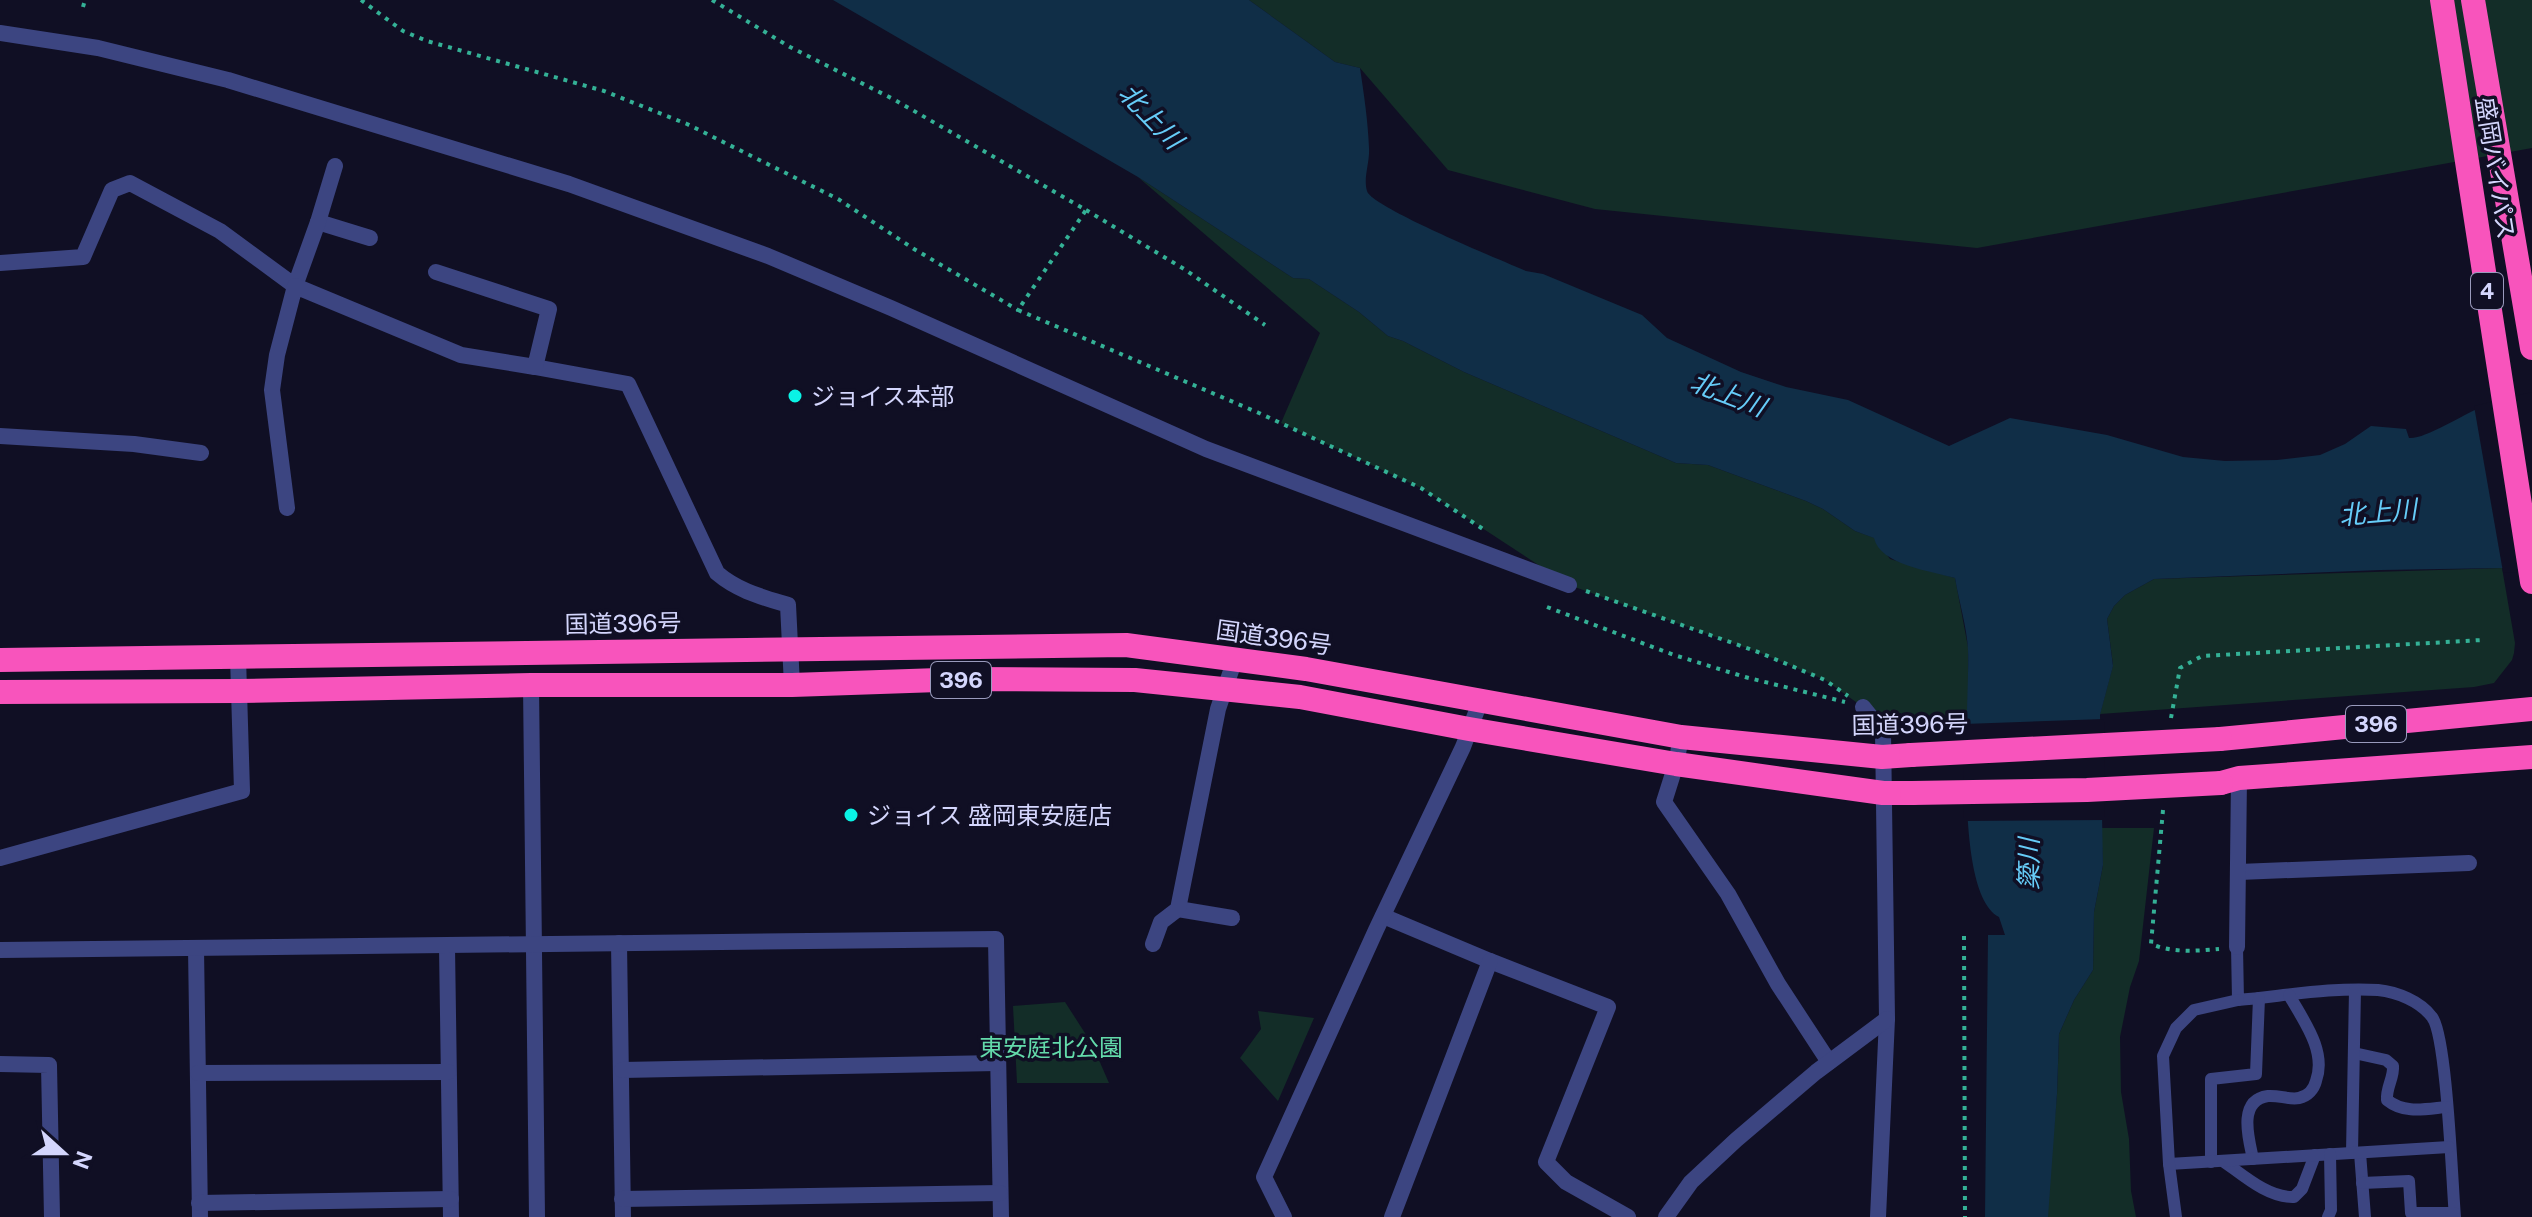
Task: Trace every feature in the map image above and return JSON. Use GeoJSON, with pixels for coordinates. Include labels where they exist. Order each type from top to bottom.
{"type":"FeatureCollection","features":[{"type":"Feature","properties":{"kind":"highway","name":"盛岡バイパス"},"geometry":{"type":"LineString","coordinates":[[2442,0],[2532,582]]}},
{"type":"Feature","properties":{"kind":"highway","name":"盛岡バイパス"},"geometry":{"type":"LineString","coordinates":[[2473,0],[2532,348]]}},
{"type":"Feature","properties":{"kind":"highway","name":"国道396号"},"geometry":{"type":"LineString","coordinates":[[0,660],[1126,645],[1306,669],[1681,737],[1882,757],[2220,739],[2532,709]]}},
{"type":"Feature","properties":{"kind":"highway","name":"396"},"geometry":{"type":"LineString","coordinates":[[0,692],[792,685],[968,679],[1120,680],[1300,697],[1676,764],[1883,793],[2087,790],[2532,757]]}},
{"type":"Feature","properties":{"kind":"street"},"geometry":{"type":"LineString","coordinates":[[0,33],[98,48],[228,80],[569,184],[768,256],[1206,449],[1569,585]]}},
{"type":"Feature","properties":{"kind":"street"},"geometry":{"type":"LineString","coordinates":[[287,508],[272,390],[280,342],[295,286],[335,166]]}},
{"type":"Feature","properties":{"kind":"street"},"geometry":{"type":"LineString","coordinates":[[0,263],[83,257],[112,190],[130,183],[220,231],[295,286],[461,355],[628,384],[717,573],[741,589],[788,605],[792,685]]}},
{"type":"Feature","properties":{"kind":"street"},"geometry":{"type":"LineString","coordinates":[[318,222],[370,238]]}},
{"type":"Feature","properties":{"kind":"street"},"geometry":{"type":"LineString","coordinates":[[436,272],[549,309],[535,367]]}},
{"type":"Feature","properties":{"kind":"street"},"geometry":{"type":"LineString","coordinates":[[0,436],[134,444],[201,453]]}},
{"type":"Feature","properties":{"kind":"street"},"geometry":{"type":"LineString","coordinates":[[0,858],[242,791],[238,657]]}},
{"type":"Feature","properties":{"kind":"street"},"geometry":{"type":"LineString","coordinates":[[1153,944],[1161,922],[1178,909],[1224,689],[1235,659]]}},
{"type":"Feature","properties":{"kind":"street"},"geometry":{"type":"LineString","coordinates":[[531,685],[537,1217]]}},
{"type":"Feature","properties":{"kind":"street"},"geometry":{"type":"LineString","coordinates":[[1284,1217],[1264,1177],[1480,702]]}},
{"type":"Feature","properties":{"kind":"street"},"geometry":{"type":"LineString","coordinates":[[1863,707],[1883,732],[1887,1019],[1878,1217]]}},
{"type":"Feature","properties":{"kind":"street"},"geometry":{"type":"LineString","coordinates":[[1681,737],[1664,802],[1728,894],[1778,984],[1829,1062]]}},
{"type":"Feature","properties":{"kind":"street"},"geometry":{"type":"LineString","coordinates":[[2230,780],[2239,872],[2237,947]]}},
{"type":"Feature","properties":{"kind":"street"},"geometry":{"type":"LineString","coordinates":[[2239,872],[2469,863]]}},
{"type":"Feature","properties":{"kind":"street"},"geometry":{"type":"LineString","coordinates":[[1178,909],[1232,918]]}},
{"type":"Feature","properties":{"kind":"street"},"geometry":{"type":"LineString","coordinates":[[1383,916],[1608,1007],[1546,1162],[1566,1182],[1628,1217]]}},
{"type":"Feature","properties":{"kind":"street"},"geometry":{"type":"LineString","coordinates":[[0,950],[996,939],[1001,1217]]}},
{"type":"Feature","properties":{"kind":"street"},"geometry":{"type":"LineString","coordinates":[[619,943],[623,1217]]}},
{"type":"Feature","properties":{"kind":"street"},"geometry":{"type":"LineString","coordinates":[[447,947],[451,1217]]}},
{"type":"Feature","properties":{"kind":"street"},"geometry":{"type":"LineString","coordinates":[[196,948],[200,1210],[451,1199]]}},
{"type":"Feature","properties":{"kind":"street"},"geometry":{"type":"LineString","coordinates":[[1392,1217],[1490,961]]}},
{"type":"Feature","properties":{"kind":"street"},"geometry":{"type":"LineString","coordinates":[[1666,1217],[1691,1182],[1736,1140],[1829,1062],[1887,1019]]}},
{"type":"Feature","properties":{"kind":"street"},"geometry":{"type":"LineString","coordinates":[[622,1070],[997,1063]]}},
{"type":"Feature","properties":{"kind":"street"},"geometry":{"type":"LineString","coordinates":[[0,1064],[49,1065],[52,1217]]}},
{"type":"Feature","properties":{"kind":"street"},"geometry":{"type":"LineString","coordinates":[[198,1073],[448,1072]]}},
{"type":"Feature","properties":{"kind":"street"},"geometry":{"type":"LineString","coordinates":[[622,1199],[1000,1193]]}},
{"type":"Feature","properties":{"kind":"lane"},"geometry":{"type":"LineString","coordinates":[[2237,947],[2238,1000]]}},
{"type":"Feature","properties":{"kind":"lane"},"geometry":{"type":"LineString","coordinates":[[2355,990],[2356,1153],[2365,1217]]}},
{"type":"Feature","properties":{"kind":"lane"},"geometry":{"type":"LineString","coordinates":[[2176,1217],[2169,1164],[2163,1056],[2176,1028],[2194,1010],[2238,1000],[2380,990],[2417,1003],[2434,1018],[2441,1048],[2454,1215],[2411,1213],[2409,1181],[2362,1183]]}},
{"type":"Feature","properties":{"kind":"lane"},"geometry":{"type":"LineString","coordinates":[[2253,1159],[2247,1127],[2248,1114],[2254,1103],[2265,1096],[2297,1098],[2306,1095],[2314,1088],[2318,1078],[2318,1053],[2289,995]]}},
{"type":"Feature","properties":{"kind":"lane"},"geometry":{"type":"LineString","coordinates":[[2217,1162],[2211,1079],[2256,1074],[2259,998]]}},
{"type":"Feature","properties":{"kind":"lane"},"geometry":{"type":"LineString","coordinates":[[2354,1053],[2386,1060],[2393,1066],[2394,1074],[2386,1092],[2387,1100],[2394,1106],[2406,1110],[2446,1107]]}},
{"type":"Feature","properties":{"kind":"lane"},"geometry":{"type":"LineString","coordinates":[[2169,1164],[2449,1147]]}},
{"type":"Feature","properties":{"kind":"lane"},"geometry":{"type":"LineString","coordinates":[[2328,1217],[2331,1210],[2330,1154]]}},
{"type":"Feature","properties":{"kind":"lane"},"geometry":{"type":"LineString","coordinates":[[2217,1162],[2268,1190],[2294,1197],[2302,1189],[2315,1155]]}},
{"type":"Feature","properties":{"kind":"path"},"geometry":{"type":"LineString","coordinates":[[83,7],[85,0]]}},
{"type":"Feature","properties":{"kind":"path"},"geometry":{"type":"LineString","coordinates":[[361,0],[403,31],[427,41],[604,91],[687,124],[838,199],[914,249],[1018,310],[1259,413],[1421,488],[1495,537]]}},
{"type":"Feature","properties":{"kind":"path"},"geometry":{"type":"LineString","coordinates":[[712,0],[790,47],[895,100],[1086,210],[1184,269],[1265,325]]}},
{"type":"Feature","properties":{"kind":"path"},"geometry":{"type":"LineString","coordinates":[[1018,310],[1086,210]]}},
{"type":"Feature","properties":{"kind":"path"},"geometry":{"type":"LineString","coordinates":[[1569,585],[1758,652],[1825,680],[1863,707]]}},
{"type":"Feature","properties":{"kind":"path"},"geometry":{"type":"LineString","coordinates":[[1547,607],[1674,655],[1863,707]]}},
{"type":"Feature","properties":{"kind":"path"},"geometry":{"type":"LineString","coordinates":[[1964,936],[1965,1217]]}},
{"type":"Feature","properties":{"kind":"green space"},"geometry":{"type":"Polygon","coordinates":[[[1249,0],[2532,0],[2532,148],[1977,248],[1595,209],[1448,170],[1360,68],[1335,62],[1249,0]]]}},
{"type":"Feature","properties":{"kind":"green space"},"geometry":{"type":"Polygon","coordinates":[[[1138,177],[1293,278],[1309,279],[1359,312],[1388,336],[1676,463],[1708,465],[1806,501],[1855,531],[1875,538],[1890,559],[1955,578],[1968,647],[1968,719],[1949,719],[1951,724],[1911,725],[1889,720],[1863,707],[1825,680],[1758,652],[1569,585],[1421,488],[1281,423],[1320,333],[1138,177]]]}},
{"type":"Feature","properties":{"kind":"green space"},"geometry":{"type":"Polygon","coordinates":[[[2502,568],[2515,643],[2512,660],[2494,683],[2474,687],[2100,714],[2113,665],[2107,619],[2125,595],[2154,579],[2502,568]]]}},
{"type":"Feature","properties":{"kind":"green space"},"geometry":{"type":"Polygon","coordinates":[[[2101,828],[2154,828],[2139,961],[2130,987],[2120,1037],[2121,1092],[2136,1217],[2048,1217],[2059,1034],[2074,1000],[2093,970],[2094,912],[2103,865],[2101,828]]]}},
{"type":"Feature","properties":{"kind":"green space","name":"東安庭北公園"},"geometry":{"type":"Polygon","coordinates":[[[1065,1002],[1092,1044],[1109,1083],[1017,1083],[1013,1006],[1065,1002]]]}},
{"type":"Feature","properties":{"kind":"green space"},"geometry":{"type":"Polygon","coordinates":[[[1258,1011],[1314,1018],[1278,1101],[1240,1058],[1261,1029],[1258,1011]]]}},
{"type":"Feature","properties":{"kind":"water"},"geometry":{"type":"Polygon","coordinates":[[[833,0],[1249,0],[1335,62],[1360,68],[1369,153],[1366,186],[1374,199],[1467,246],[1642,315],[1667,338],[1741,372],[1786,387],[1848,400],[1949,446],[2010,418],[2107,435],[2183,457],[2225,461],[2277,460],[2320,455],[2345,444],[2371,426],[2406,429],[2409,438],[2415,438],[2479,408],[2532,570],[2380,570],[2154,579],[2125,595],[2114,606],[2107,619],[2113,666],[2100,715],[2103,865],[2094,912],[2093,970],[2074,1000],[2059,1034],[2048,1217],[1985,1217],[1988,935],[2005,935],[1999,917],[1984,901],[1969,835],[1966,751],[1968,650],[1955,578],[1896,561],[1878,547],[1874,538],[1855,531],[1806,501],[1708,465],[1676,463],[1388,336],[1359,312],[1309,279],[1293,278],[1138,177],[833,0]]]}},
{"type":"Feature","properties":{"kind":"pier"},"geometry":{"type":"Polygon","coordinates":[[[2532,392],[2532,574],[2503,572],[2474,406],[2532,392]]]}},
{"type":"Feature","properties":{"kind":"pier"},"geometry":{"type":"Polygon","coordinates":[[[2104,719],[2105,820],[1963,821],[1964,724],[2104,719]]]}},
{"type":"Feature","properties":{"kind":"place","name":"ジョイス本部"},"geometry":{"type":"Point","coordinates":[795,396]}},
{"type":"Feature","properties":{"kind":"place","name":"ジョイス 盛岡東安庭店"},"geometry":{"type":"Point","coordinates":[851,815]}},
{"type":"Feature","properties":{"kind":"water label","name":"北上川"},"geometry":{"type":"Point","coordinates":[1151,116]}},
{"type":"Feature","properties":{"kind":"water label","name":"北上川"},"geometry":{"type":"Point","coordinates":[1728,394]}},
{"type":"Feature","properties":{"kind":"water label","name":"北上川"},"geometry":{"type":"Point","coordinates":[2378,512]}},
{"type":"Feature","properties":{"kind":"water label","name":"簗川"},"geometry":{"type":"Point","coordinates":[2028,864]}}]}
